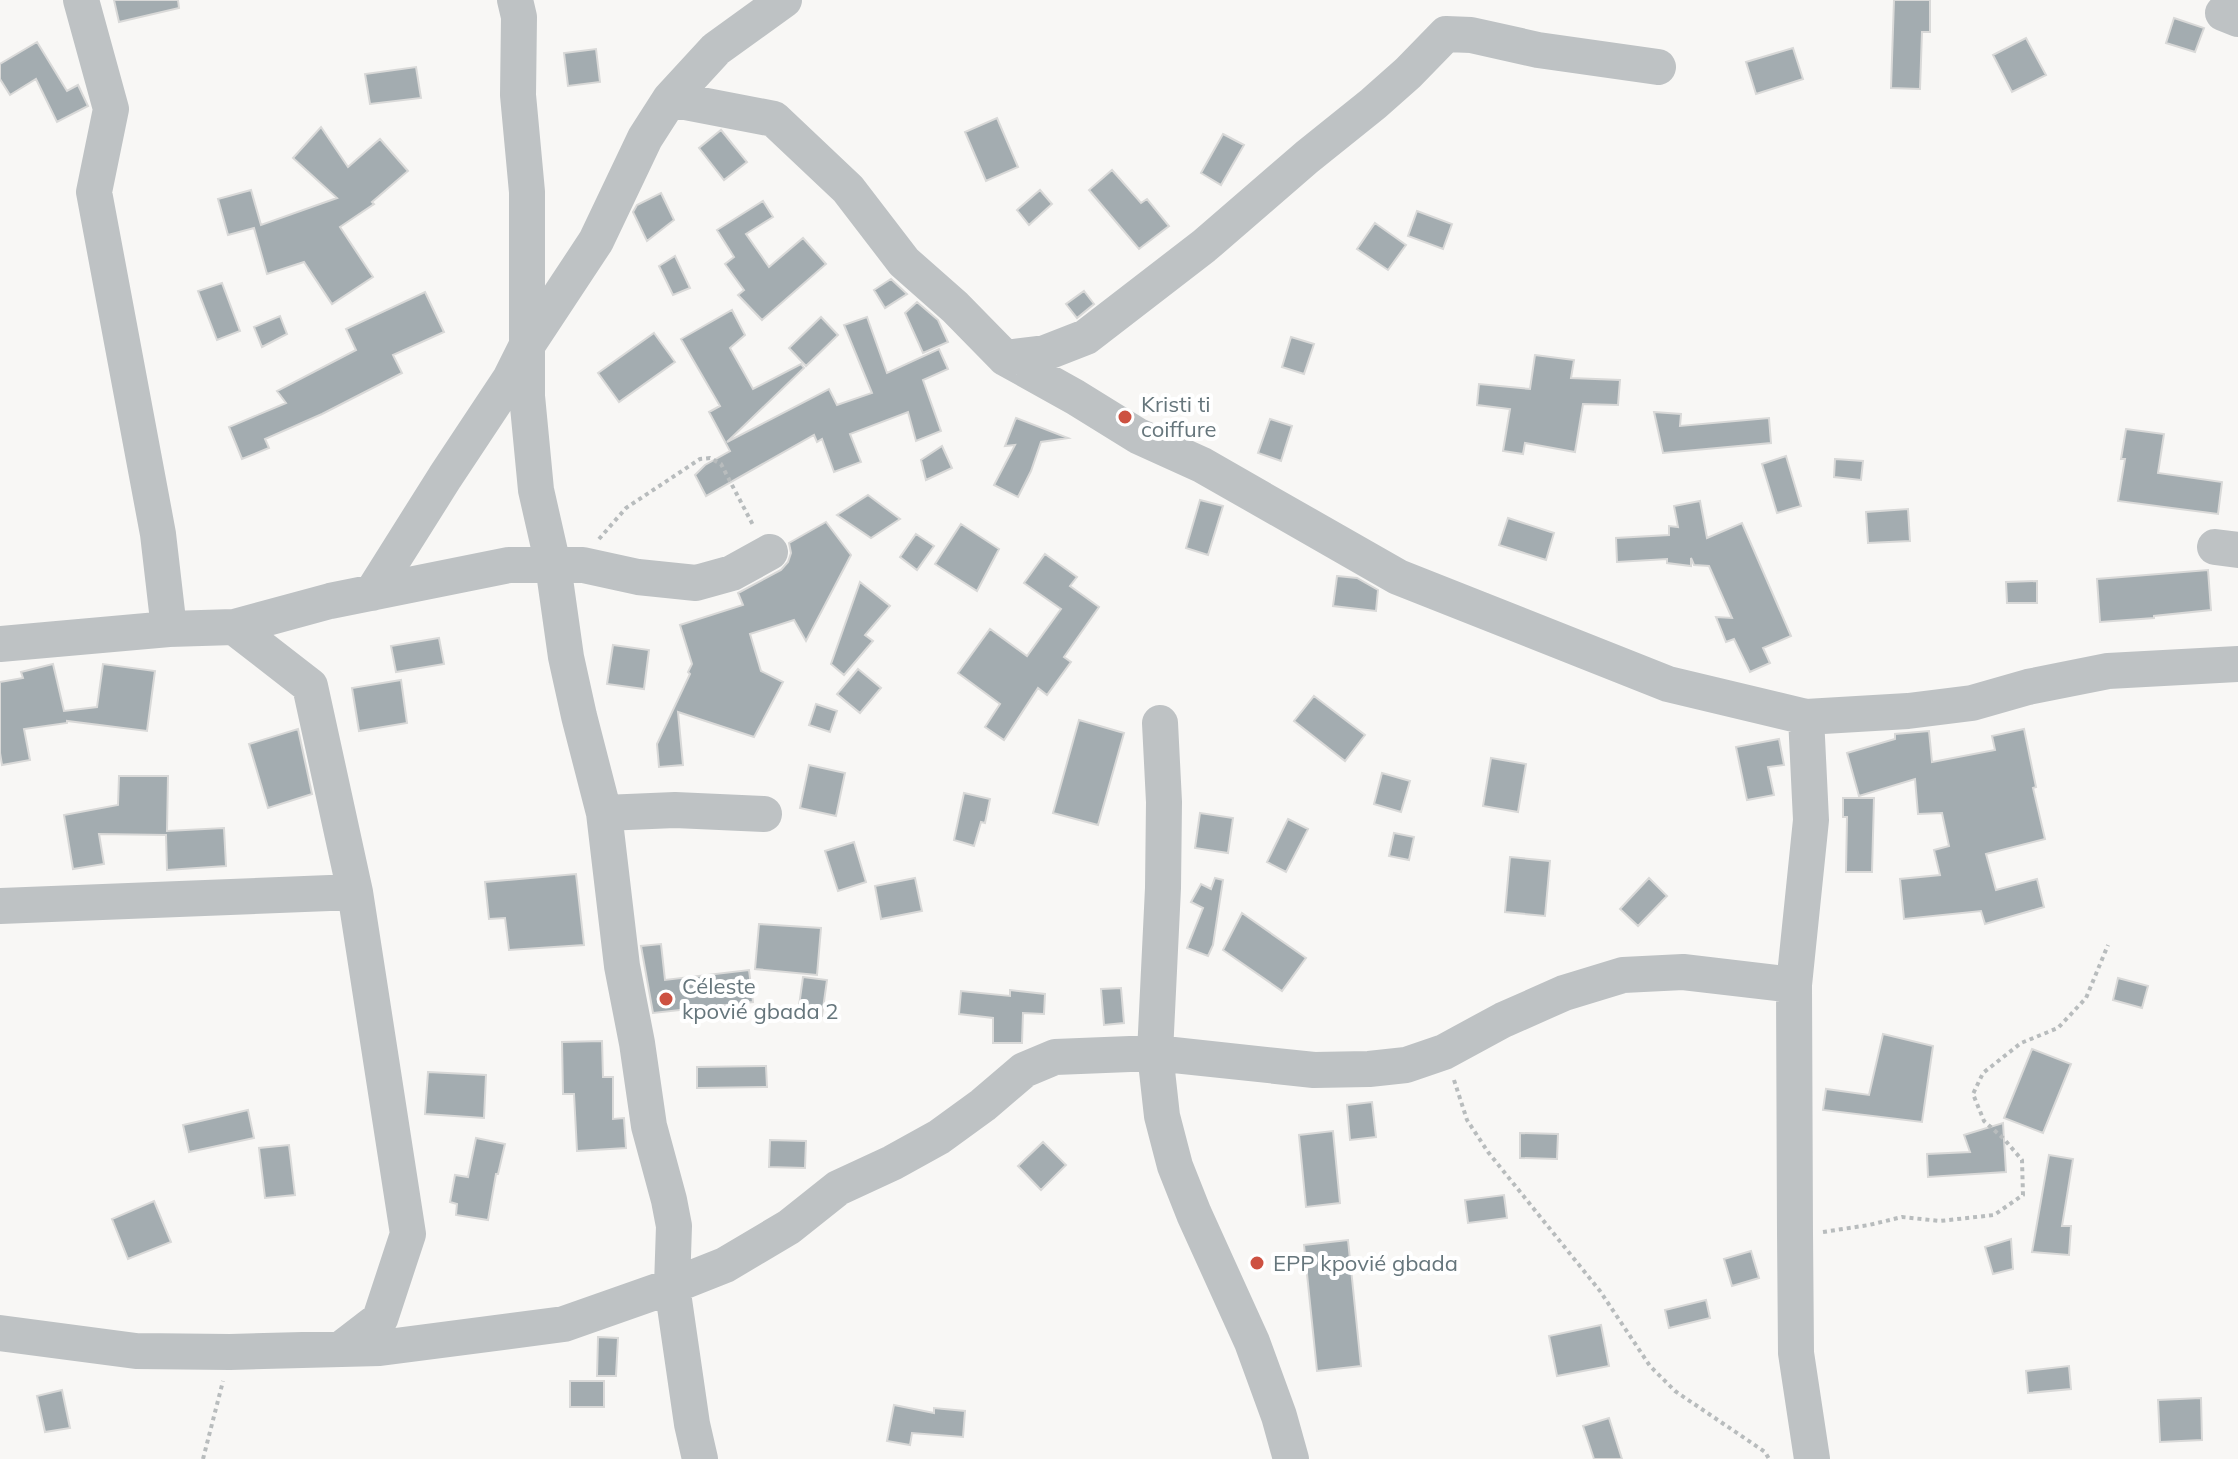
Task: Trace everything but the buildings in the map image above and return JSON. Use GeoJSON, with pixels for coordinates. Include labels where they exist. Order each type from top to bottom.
{"type":"FeatureCollection","features":[{"type":"Feature","properties":{"kind":"street"},"geometry":{"type":"LineString","coordinates":[[81,0],[111,109],[94,192],[158,534],[169,629]]}},
{"type":"Feature","properties":{"kind":"street"},"geometry":{"type":"LineString","coordinates":[[515,0],[519,17],[518,95],[527,192],[527,396],[536,490],[568,565],[566,657],[604,813],[622,966],[649,1126],[674,1226],[672,1286],[700,1459]]}},
{"type":"Feature","properties":{"kind":"street"},"geometry":{"type":"LineString","coordinates":[[372,593],[596,241],[645,138],[670,99],[716,49],[784,0]]}},
{"type":"Feature","properties":{"kind":"street"},"geometry":{"type":"LineString","coordinates":[[1005,358],[1045,353],[1086,337],[1204,246],[1373,104],[1446,34],[1471,35],[1538,50],[1658,67]]}},
{"type":"Feature","properties":{"kind":"street"},"geometry":{"type":"LineString","coordinates":[[670,99],[774,119],[848,189],[904,262],[955,307],[1005,358],[1138,436],[1202,465],[1398,577],[1668,684],[1806,717],[1908,711],[1972,703],[2028,687],[2108,671],[2238,664]]}},
{"type":"Feature","properties":{"kind":"street"},"geometry":{"type":"LineString","coordinates":[[0,644],[169,629],[234,627],[330,601],[509,565],[568,565],[696,583],[732,573],[770,552]]}},
{"type":"Feature","properties":{"kind":"street"},"geometry":{"type":"LineString","coordinates":[[234,627],[310,686],[355,892],[408,1234],[380,1319],[341,1349]]}},
{"type":"Feature","properties":{"kind":"street"},"geometry":{"type":"LineString","coordinates":[[1806,717],[1811,820],[1794,985],[1795,1233],[1796,1353],[1812,1459]]}},
{"type":"Feature","properties":{"kind":"street"},"geometry":{"type":"LineString","coordinates":[[1160,723],[1164,802],[1163,874],[1155,1053],[1162,1116],[1175,1166],[1252,1342],[1291,1459]]}},
{"type":"Feature","properties":{"kind":"street"},"geometry":{"type":"LineString","coordinates":[[604,813],[675,810],[764,814]]}},
{"type":"Feature","properties":{"kind":"street"},"geometry":{"type":"LineString","coordinates":[[0,906],[355,892]]}},
{"type":"Feature","properties":{"kind":"street"},"geometry":{"type":"LineString","coordinates":[[0,1333],[136,1351],[230,1352],[380,1348],[564,1324],[725,1265],[808,1213],[838,1188],[939,1137],[1024,1070],[1055,1057],[1155,1053],[1314,1070],[1369,1069],[1406,1065],[1444,1052],[1503,1020],[1564,993],[1623,975],[1683,972],[1794,985]]}},
{"type":"Feature","properties":{"kind":"path"},"geometry":{"type":"LineString","coordinates":[[568,565],[595,543],[626,508],[700,459],[710,458],[721,464],[746,514],[770,552]]}},
{"type":"Feature","properties":{"kind":"path"},"geometry":{"type":"LineString","coordinates":[[1795,1233],[1831,1232],[1902,1217],[1940,1221],[1994,1215],[2023,1195],[2022,1160],[1984,1121],[1973,1094],[1983,1073],[2021,1043],[2058,1028],[2086,998],[2108,945]]}},
{"type":"Feature","properties":{"kind":"path"},"geometry":{"type":"LineString","coordinates":[[1444,1052],[1467,1120],[1488,1152],[1600,1291],[1650,1366],[1675,1391],[1765,1452],[1769,1459]]}},
{"type":"Feature","properties":{"kind":"path"},"geometry":{"type":"LineString","coordinates":[[203,1459],[230,1352]]}},
{"type":"Feature","properties":{"kind":"place","name":"Kristi ti coiffure"},"geometry":{"type":"Point","coordinates":[1125,417]}},
{"type":"Feature","properties":{"kind":"place","name":"Céleste kpovié gbada 2"},"geometry":{"type":"Point","coordinates":[666,999]}},
{"type":"Feature","properties":{"kind":"place","name":"EPP kpovié gbada"},"geometry":{"type":"Point","coordinates":[1257,1263]}}]}
